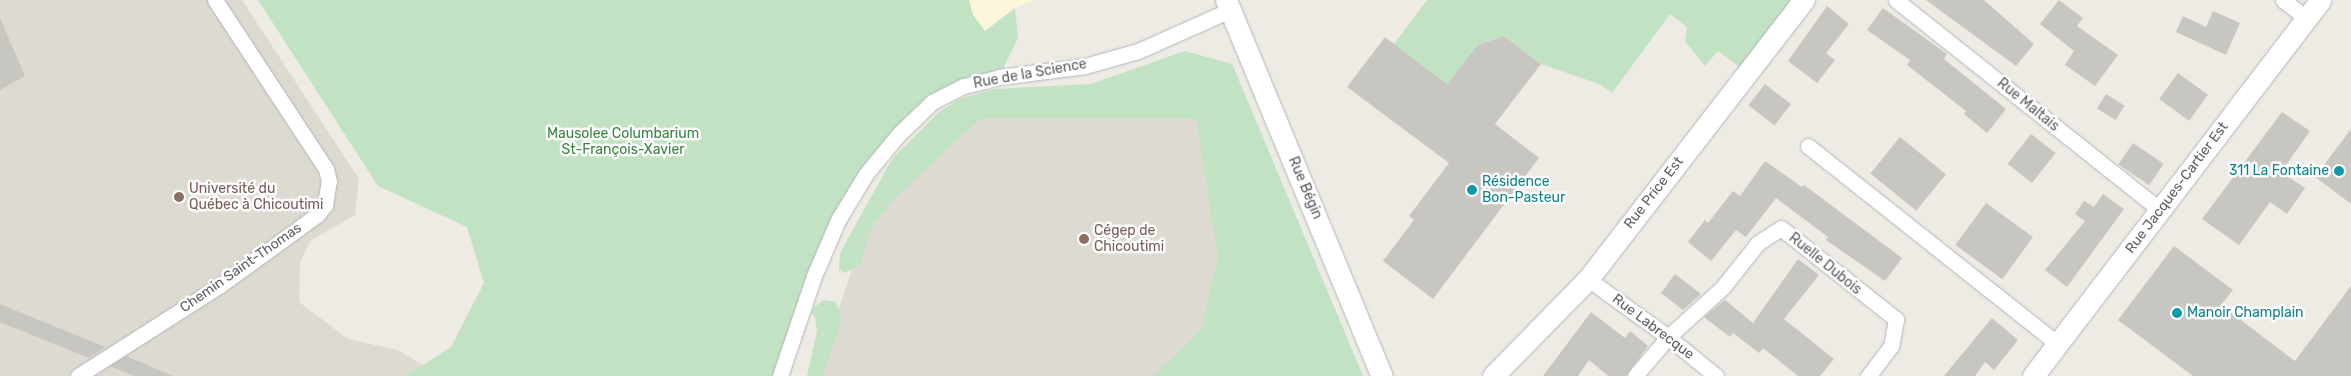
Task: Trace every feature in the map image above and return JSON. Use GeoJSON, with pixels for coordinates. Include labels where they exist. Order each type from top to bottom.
{"type":"FeatureCollection","features":[{"type":"Feature","properties":{"kind":"street","name":"Chemin Saint-Thomas"},"geometry":{"type":"LineString","coordinates":[[78,376],[219,286],[317,215],[325,205],[329,187],[326,169],[214,0]]}},
{"type":"Feature","properties":{"kind":"street","name":"Rue Price Est"},"geometry":{"type":"LineString","coordinates":[[1493,376],[1588,279],[1804,0]]}},
{"type":"Feature","properties":{"kind":"street","name":"Rue Maltais"},"geometry":{"type":"LineString","coordinates":[[1896,0],[2160,210]]}},
{"type":"Feature","properties":{"kind":"street"},"geometry":{"type":"LineString","coordinates":[[2283,0],[2306,18]]}},
{"type":"Feature","properties":{"kind":"street","name":"Rue Jacques-Cartier Est"},"geometry":{"type":"LineString","coordinates":[[2033,376],[2320,0]]}},
{"type":"Feature","properties":{"kind":"street","name":"Rue de la Science"},"geometry":{"type":"LineString","coordinates":[[780,376],[814,276],[838,220],[871,168],[898,135],[932,102],[964,86],[999,77],[1085,66],[1138,51],[1228,5]]}},
{"type":"Feature","properties":{"kind":"street","name":"Rue Bégin"},"geometry":{"type":"LineString","coordinates":[[1228,5],[1382,376]]}},
{"type":"Feature","properties":{"kind":"street"},"geometry":{"type":"LineString","coordinates":[[1808,146],[2058,344]]}},
{"type":"Feature","properties":{"kind":"street","name":"Ruelle Dubois"},"geometry":{"type":"LineString","coordinates":[[1668,336],[1723,287],[1758,242],[1781,228],[1896,319],[1891,346],[1868,376]]}},
{"type":"Feature","properties":{"kind":"street","name":"Rue Labrecque"},"geometry":{"type":"LineString","coordinates":[[1588,279],[1668,336],[1716,376]]}},
{"type":"Feature","properties":{"kind":"street"},"geometry":{"type":"LineString","coordinates":[[1634,376],[1668,336]]}},
{"type":"Feature","properties":{"kind":"shaded area","name":"Université du Québec à Chicoutimi"},"geometry":{"type":"Polygon","coordinates":[[[0,0],[242,0],[359,179],[355,215],[310,241],[300,263],[299,302],[348,339],[398,350],[423,365],[406,376],[0,376],[0,0]]]}},
{"type":"Feature","properties":{"kind":"shaded area"},"geometry":{"type":"Polygon","coordinates":[[[969,0],[1035,0],[1015,8],[984,32],[973,15],[969,0]]]}},
{"type":"Feature","properties":{"kind":"shaded area","name":"Cégep de Chicoutimi"},"geometry":{"type":"Polygon","coordinates":[[[1232,64],[1363,376],[815,376],[880,190],[935,123],[1048,94],[1232,64]]]}},
{"type":"Feature","properties":{"kind":"green space","name":"Mausolee Columbarium St-François-Xavier"},"geometry":{"type":"Polygon","coordinates":[[[258,0],[969,0],[973,15],[985,31],[1015,8],[1018,38],[999,77],[932,102],[838,220],[780,376],[406,376],[451,347],[484,283],[467,227],[378,186],[258,0]]]}},
{"type":"Feature","properties":{"kind":"green space"},"geometry":{"type":"Polygon","coordinates":[[[1427,0],[1791,0],[1747,73],[1718,51],[1705,66],[1685,41],[1687,27],[1670,14],[1612,93],[1599,84],[1541,64],[1504,36],[1478,45],[1447,84],[1394,44],[1427,0]]]}},
{"type":"Feature","properties":{"kind":"green space"},"geometry":{"type":"Polygon","coordinates":[[[1185,51],[1232,64],[1363,376],[1154,376],[1202,329],[1218,255],[1196,118],[981,118],[891,202],[871,228],[860,265],[845,273],[839,270],[840,253],[892,159],[939,112],[962,98],[994,89],[1091,84],[1185,51]]]}},
{"type":"Feature","properties":{"kind":"green space"},"geometry":{"type":"Polygon","coordinates":[[[824,300],[836,302],[842,320],[822,376],[807,376],[817,331],[815,316],[811,314],[814,307],[824,300]]]}},
{"type":"Feature","properties":{"kind":"building"},"geometry":{"type":"Polygon","coordinates":[[[1926,0],[1984,0],[2034,44],[2016,66],[1926,0]]]}},
{"type":"Feature","properties":{"kind":"building"},"geometry":{"type":"Polygon","coordinates":[[[2059,0],[2083,18],[2077,26],[2118,55],[2095,86],[2065,65],[2074,51],[2040,24],[2059,0]]]}},
{"type":"Feature","properties":{"kind":"building"},"geometry":{"type":"Polygon","coordinates":[[[1827,6],[1849,24],[1826,53],[1835,60],[1817,83],[1788,61],[1827,6]]]}},
{"type":"Feature","properties":{"kind":"building"},"geometry":{"type":"Polygon","coordinates":[[[1883,8],[1947,54],[1944,59],[2006,109],[1987,133],[1964,114],[1966,111],[1907,65],[1910,60],[1867,30],[1883,8]]]}},
{"type":"Feature","properties":{"kind":"building"},"geometry":{"type":"Polygon","coordinates":[[[2213,11],[2240,23],[2226,55],[2176,32],[2183,16],[2206,27],[2213,11]]]}},
{"type":"Feature","properties":{"kind":"building"},"geometry":{"type":"Polygon","coordinates":[[[0,18],[25,76],[0,90],[0,18]]]}},
{"type":"Feature","properties":{"kind":"building","name":"Résidence Bon-Pasteur"},"geometry":{"type":"Polygon","coordinates":[[[1504,36],[1541,64],[1495,124],[1539,158],[1433,299],[1383,261],[1414,220],[1409,216],[1449,163],[1347,87],[1385,37],[1447,84],[1478,45],[1504,36]]]}},
{"type":"Feature","properties":{"kind":"building"},"geometry":{"type":"Polygon","coordinates":[[[2178,73],[2208,95],[2189,121],[2159,99],[2178,73]]]}},
{"type":"Feature","properties":{"kind":"building"},"geometry":{"type":"Polygon","coordinates":[[[1765,84],[1791,104],[1774,126],[1748,105],[1765,84]]]}},
{"type":"Feature","properties":{"kind":"building"},"geometry":{"type":"Polygon","coordinates":[[[2106,94],[2125,106],[2116,120],[2097,108],[2106,94]]]}},
{"type":"Feature","properties":{"kind":"building"},"geometry":{"type":"Polygon","coordinates":[[[2282,112],[2310,131],[2281,172],[2305,188],[2287,214],[2270,202],[2239,245],[2202,219],[2282,112]]]}},
{"type":"Feature","properties":{"kind":"building","name":"311 La Fontaine"},"geometry":{"type":"Polygon","coordinates":[[[2351,129],[2351,204],[2315,177],[2351,129]]]}},
{"type":"Feature","properties":{"kind":"building"},"geometry":{"type":"Polygon","coordinates":[[[2031,134],[2055,153],[2032,183],[2008,164],[2031,134]]]}},
{"type":"Feature","properties":{"kind":"building"},"geometry":{"type":"Polygon","coordinates":[[[1900,137],[1946,174],[1916,211],[1870,174],[1900,137]]]}},
{"type":"Feature","properties":{"kind":"building"},"geometry":{"type":"Polygon","coordinates":[[[2133,143],[2164,164],[2149,185],[2118,165],[2133,143]]]}},
{"type":"Feature","properties":{"kind":"building"},"geometry":{"type":"Polygon","coordinates":[[[1765,161],[1802,187],[1804,185],[1902,258],[1885,281],[1826,240],[1828,237],[1776,198],[1746,237],[1736,230],[1711,261],[1688,242],[1705,220],[1708,223],[1733,191],[1740,196],[1765,161]]]}},
{"type":"Feature","properties":{"kind":"building"},"geometry":{"type":"Polygon","coordinates":[[[2103,194],[2124,209],[2067,287],[2045,270],[2085,221],[2075,214],[2084,201],[2094,207],[2103,194]]]}},
{"type":"Feature","properties":{"kind":"building"},"geometry":{"type":"Polygon","coordinates":[[[1986,203],[2033,237],[2002,279],[1955,245],[1986,203]]]}},
{"type":"Feature","properties":{"kind":"building","name":"Manoir Champlain"},"geometry":{"type":"Polygon","coordinates":[[[2174,246],[2233,290],[2221,305],[2295,361],[2351,286],[2351,376],[2193,376],[2118,320],[2174,246]]]}},
{"type":"Feature","properties":{"kind":"building"},"geometry":{"type":"Polygon","coordinates":[[[1798,259],[1819,275],[1784,319],[1834,359],[1820,376],[1798,376],[1763,348],[1759,353],[1733,333],[1730,337],[1704,317],[1725,300],[1753,323],[1798,259]]]}},
{"type":"Feature","properties":{"kind":"building"},"geometry":{"type":"Polygon","coordinates":[[[1675,274],[1701,294],[1683,310],[1661,293],[1675,274]]]}},
{"type":"Feature","properties":{"kind":"building"},"geometry":{"type":"Polygon","coordinates":[[[0,304],[105,347],[89,358],[0,322],[0,304]]]}},
{"type":"Feature","properties":{"kind":"building"},"geometry":{"type":"Polygon","coordinates":[[[1591,312],[1625,338],[1630,331],[1648,346],[1626,376],[1608,376],[1589,360],[1578,376],[1543,376],[1591,312]]]}},
{"type":"Feature","properties":{"kind":"building"},"geometry":{"type":"Polygon","coordinates":[[[1992,318],[2018,340],[1994,370],[1985,362],[1975,376],[1944,376],[1992,318]]]}},
{"type":"Feature","properties":{"kind":"building"},"geometry":{"type":"Polygon","coordinates":[[[126,356],[173,376],[134,376],[110,366],[126,356]]]}},
{"type":"Feature","properties":{"kind":"place","name":"311 La Fontaine"},"geometry":{"type":"Point","coordinates":[2339,171]}},
{"type":"Feature","properties":{"kind":"place","name":"Résidence Bon-Pasteur"},"geometry":{"type":"Point","coordinates":[1472,190]}},
{"type":"Feature","properties":{"kind":"place","name":"Université du Québec à Chicoutimi"},"geometry":{"type":"Point","coordinates":[179,197]}},
{"type":"Feature","properties":{"kind":"place","name":"Cégep de Chicoutimi"},"geometry":{"type":"Point","coordinates":[1084,239]}},
{"type":"Feature","properties":{"kind":"place","name":"Manoir Champlain"},"geometry":{"type":"Point","coordinates":[2177,313]}}]}
